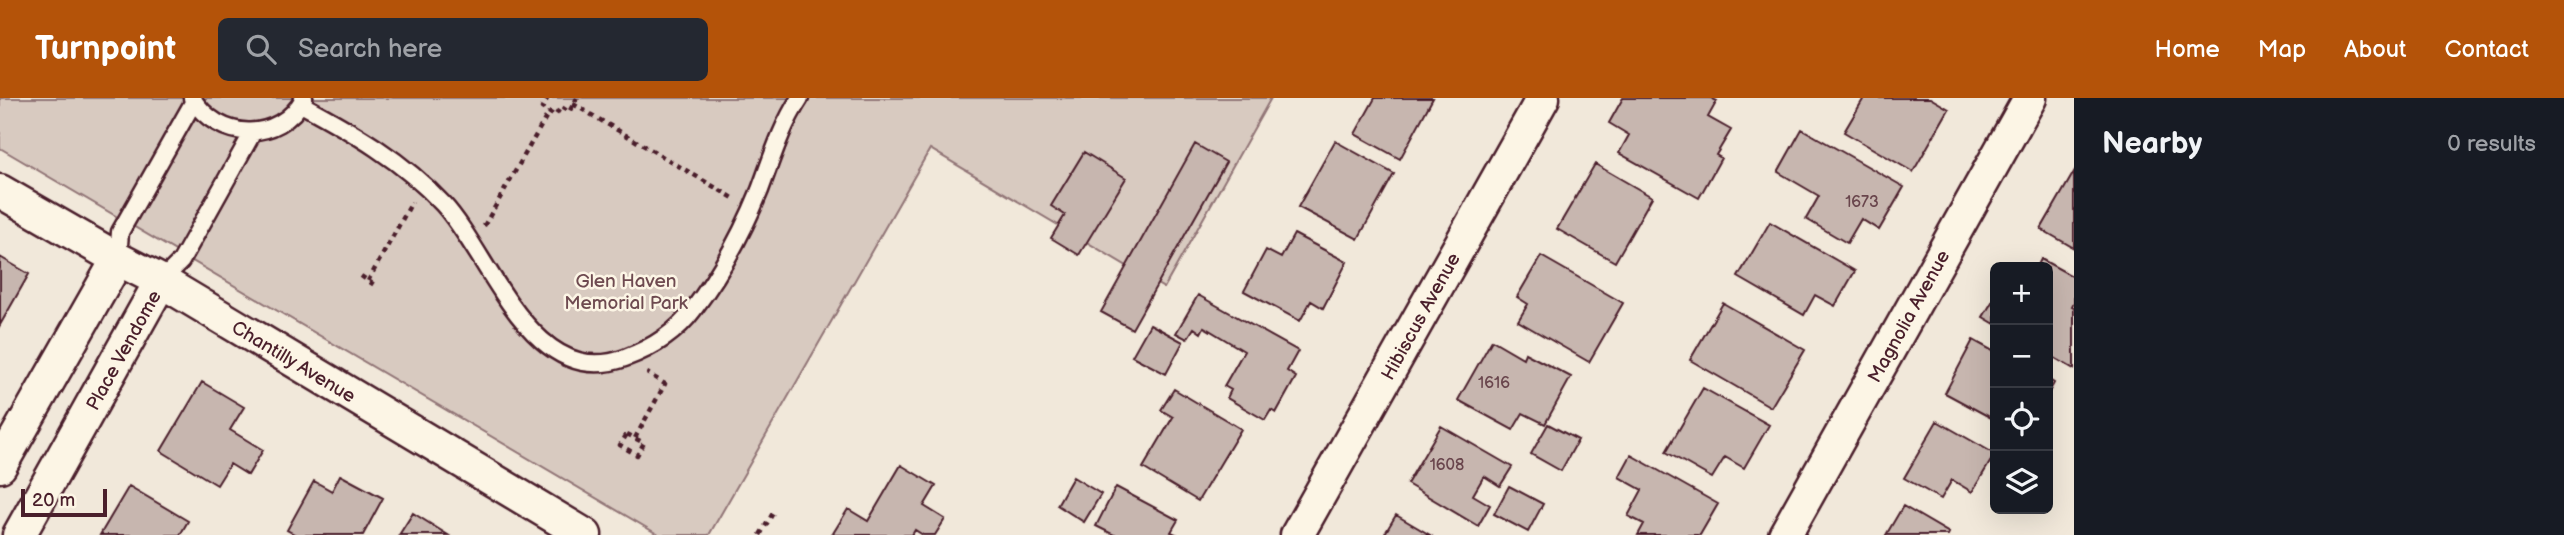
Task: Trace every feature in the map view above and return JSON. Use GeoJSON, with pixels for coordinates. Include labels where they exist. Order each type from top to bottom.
{"type":"FeatureCollection","features":[{"type":"Feature","properties":{"kind":"street","name":"Hibiscus Avenue"},"geometry":{"type":"LineString","coordinates":[[1297,535],[1543,98]]}},
{"type":"Feature","properties":{"kind":"street","name":"Magnolia Avenue"},"geometry":{"type":"LineString","coordinates":[[1785,535],[2030,98]]}},
{"type":"Feature","properties":{"kind":"street","name":"Chantilly Avenue"},"geometry":{"type":"LineString","coordinates":[[0,191],[161,281],[585,535]]}},
{"type":"Feature","properties":{"kind":"street"},"geometry":{"type":"LineString","coordinates":[[0,466],[118,259]]}},
{"type":"Feature","properties":{"kind":"street","name":"Place Vendome"},"geometry":{"type":"LineString","coordinates":[[19,535],[161,281]]}},
{"type":"Feature","properties":{"kind":"lane"},"geometry":{"type":"LineString","coordinates":[[118,259],[120,232],[193,100],[205,115],[222,127],[242,132],[272,128],[282,123],[302,101],[366,140],[422,184],[452,215],[512,307],[546,344],[566,356],[602,364],[622,359],[664,338],[691,313],[723,266],[751,208],[783,126],[800,98]]}},
{"type":"Feature","properties":{"kind":"lane","name":"Place Vendome"},"geometry":{"type":"LineString","coordinates":[[161,281],[181,261],[253,132]]}},
{"type":"Feature","properties":{"kind":"path"},"geometry":{"type":"LineString","coordinates":[[545,98],[547,99],[541,108],[555,116],[561,107],[569,112],[577,98]]}},
{"type":"Feature","properties":{"kind":"path"},"geometry":{"type":"LineString","coordinates":[[573,104],[751,208]]}},
{"type":"Feature","properties":{"kind":"path"},"geometry":{"type":"LineString","coordinates":[[473,245],[549,112]]}},
{"type":"Feature","properties":{"kind":"path"},"geometry":{"type":"LineString","coordinates":[[368,281],[422,184]]}},
{"type":"Feature","properties":{"kind":"path"},"geometry":{"type":"LineString","coordinates":[[361,276],[376,285]]}},
{"type":"Feature","properties":{"kind":"path"},"geometry":{"type":"LineString","coordinates":[[622,359],[666,384],[635,438]]}},
{"type":"Feature","properties":{"kind":"path"},"geometry":{"type":"LineString","coordinates":[[627,434],[635,438],[644,443],[637,455],[620,445],[627,434]]}},
{"type":"Feature","properties":{"kind":"path"},"geometry":{"type":"LineString","coordinates":[[760,535],[773,513]]}},
{"type":"Feature","properties":{"kind":"green space","name":"Glen Haven Memorial Park"},"geometry":{"type":"Polygon","coordinates":[[[0,98],[1271,98],[1164,288],[930,149],[709,535],[659,535],[0,148],[0,98]]]}},
{"type":"Feature","properties":{"kind":"building"},"geometry":{"type":"Polygon","coordinates":[[[1375,98],[1433,98],[1400,159],[1355,134],[1375,98]]]}},
{"type":"Feature","properties":{"kind":"building"},"geometry":{"type":"Polygon","coordinates":[[[1623,98],[1711,98],[1717,101],[1708,117],[1731,130],[1716,155],[1721,158],[1699,198],[1619,153],[1629,135],[1609,123],[1623,98]]]}},
{"type":"Feature","properties":{"kind":"building"},"geometry":{"type":"Polygon","coordinates":[[[1864,98],[1930,98],[1949,109],[1913,172],[1844,132],[1864,98]]]}},
{"type":"Feature","properties":{"kind":"building"},"geometry":{"type":"Polygon","coordinates":[[[1802,129],[1904,187],[1879,230],[1861,219],[1847,243],[1806,219],[1819,196],[1778,172],[1802,129]]]}},
{"type":"Feature","properties":{"kind":"building"},"geometry":{"type":"Polygon","coordinates":[[[1335,141],[1394,174],[1358,239],[1298,207],[1335,141]]]}},
{"type":"Feature","properties":{"kind":"building"},"geometry":{"type":"Polygon","coordinates":[[[1195,144],[1226,162],[1132,329],[1101,312],[1195,144]]]}},
{"type":"Feature","properties":{"kind":"building"},"geometry":{"type":"Polygon","coordinates":[[[1084,152],[1126,178],[1079,255],[1051,238],[1065,215],[1051,206],[1084,152]]]}},
{"type":"Feature","properties":{"kind":"building"},"geometry":{"type":"Polygon","coordinates":[[[1595,164],[1652,197],[1615,262],[1557,229],[1595,164]]]}},
{"type":"Feature","properties":{"kind":"building"},"geometry":{"type":"Polygon","coordinates":[[[2074,172],[2074,248],[2041,229],[2074,172]]]}},
{"type":"Feature","properties":{"kind":"building"},"geometry":{"type":"Polygon","coordinates":[[[1770,222],[1855,271],[1835,306],[1815,295],[1804,315],[1738,277],[1770,222]]]}},
{"type":"Feature","properties":{"kind":"building"},"geometry":{"type":"Polygon","coordinates":[[[1294,234],[1347,262],[1323,308],[1311,301],[1300,321],[1244,291],[1266,250],[1281,258],[1294,234]]]}},
{"type":"Feature","properties":{"kind":"building"},"geometry":{"type":"Polygon","coordinates":[[[1541,256],[1623,303],[1589,362],[1518,321],[1528,304],[1517,297],[1541,256]]]}},
{"type":"Feature","properties":{"kind":"building"},"geometry":{"type":"Polygon","coordinates":[[[0,257],[29,274],[0,325],[0,257]]]}},
{"type":"Feature","properties":{"kind":"building"},"geometry":{"type":"Polygon","coordinates":[[[2053,266],[2074,277],[2074,369],[2053,357],[2053,266]]]}},
{"type":"Feature","properties":{"kind":"building"},"geometry":{"type":"Polygon","coordinates":[[[1198,295],[1298,351],[1287,371],[1296,377],[1276,413],[1271,410],[1265,420],[1227,398],[1231,390],[1224,386],[1244,351],[1204,327],[1201,333],[1194,328],[1187,339],[1176,333],[1198,295]]]}},
{"type":"Feature","properties":{"kind":"building"},"geometry":{"type":"Polygon","coordinates":[[[1723,303],[1805,350],[1771,407],[1690,360],[1723,303]]]}},
{"type":"Feature","properties":{"kind":"building"},"geometry":{"type":"Polygon","coordinates":[[[1990,305],[1990,321],[1983,317],[1990,305]]]}},
{"type":"Feature","properties":{"kind":"building"},"geometry":{"type":"Polygon","coordinates":[[[1150,324],[1183,342],[1166,374],[1132,356],[1150,324]]]}},
{"type":"Feature","properties":{"kind":"building"},"geometry":{"type":"Polygon","coordinates":[[[1492,340],[1523,358],[1525,353],[1571,377],[1545,424],[1523,413],[1513,430],[1458,400],[1492,340]]]}},
{"type":"Feature","properties":{"kind":"building"},"geometry":{"type":"Polygon","coordinates":[[[1973,340],[1990,349],[1990,417],[1945,393],[1973,340]]]}},
{"type":"Feature","properties":{"kind":"building"},"geometry":{"type":"Polygon","coordinates":[[[202,382],[244,407],[230,430],[263,450],[248,475],[230,464],[217,485],[161,451],[202,382]]]}},
{"type":"Feature","properties":{"kind":"building"},"geometry":{"type":"Polygon","coordinates":[[[1703,388],[1769,425],[1744,468],[1725,457],[1712,478],[1666,452],[1703,388]]]}},
{"type":"Feature","properties":{"kind":"building"},"geometry":{"type":"Polygon","coordinates":[[[1174,389],[1241,429],[1198,501],[1143,468],[1173,417],[1161,410],[1174,389]]]}},
{"type":"Feature","properties":{"kind":"building"},"geometry":{"type":"Polygon","coordinates":[[[1937,421],[1990,451],[1990,462],[1972,492],[1952,480],[1941,499],[1904,478],[1937,421]]]}},
{"type":"Feature","properties":{"kind":"building"},"geometry":{"type":"Polygon","coordinates":[[[1548,424],[1578,440],[1561,471],[1531,454],[1548,424]]]}},
{"type":"Feature","properties":{"kind":"building"},"geometry":{"type":"Polygon","coordinates":[[[1441,426],[1512,467],[1500,486],[1484,476],[1473,495],[1490,505],[1478,526],[1407,484],[1441,426]]]}},
{"type":"Feature","properties":{"kind":"building"},"geometry":{"type":"Polygon","coordinates":[[[1631,455],[1718,504],[1700,535],[1638,535],[1644,524],[1628,516],[1642,490],[1619,477],[1631,455]]]}},
{"type":"Feature","properties":{"kind":"building"},"geometry":{"type":"Polygon","coordinates":[[[901,465],[936,486],[924,506],[945,519],[935,535],[923,535],[915,530],[912,535],[832,535],[848,509],[868,521],[901,465]]]}},
{"type":"Feature","properties":{"kind":"building"},"geometry":{"type":"Polygon","coordinates":[[[340,475],[383,498],[363,535],[296,535],[287,530],[314,481],[332,491],[340,475]]]}},
{"type":"Feature","properties":{"kind":"building"},"geometry":{"type":"Polygon","coordinates":[[[1073,477],[1101,494],[1084,522],[1057,505],[1073,477]]]}},
{"type":"Feature","properties":{"kind":"building"},"geometry":{"type":"Polygon","coordinates":[[[129,486],[188,521],[180,535],[100,535],[129,486]]]}},
{"type":"Feature","properties":{"kind":"building"},"geometry":{"type":"Polygon","coordinates":[[[1509,486],[1543,504],[1528,532],[1494,514],[1509,486]]]}},
{"type":"Feature","properties":{"kind":"building"},"geometry":{"type":"Polygon","coordinates":[[[1116,487],[1178,520],[1171,532],[1178,535],[1114,535],[1096,526],[1116,487]]]}},
{"type":"Feature","properties":{"kind":"building"},"geometry":{"type":"Polygon","coordinates":[[[1903,506],[1949,533],[1948,535],[1886,535],[1903,506]]]}},
{"type":"Feature","properties":{"kind":"building"},"geometry":{"type":"Polygon","coordinates":[[[413,513],[448,535],[399,535],[413,513]]]}},
{"type":"Feature","properties":{"kind":"building"},"geometry":{"type":"Polygon","coordinates":[[[1396,515],[1430,535],[1384,535],[1396,515]]]}}]}
